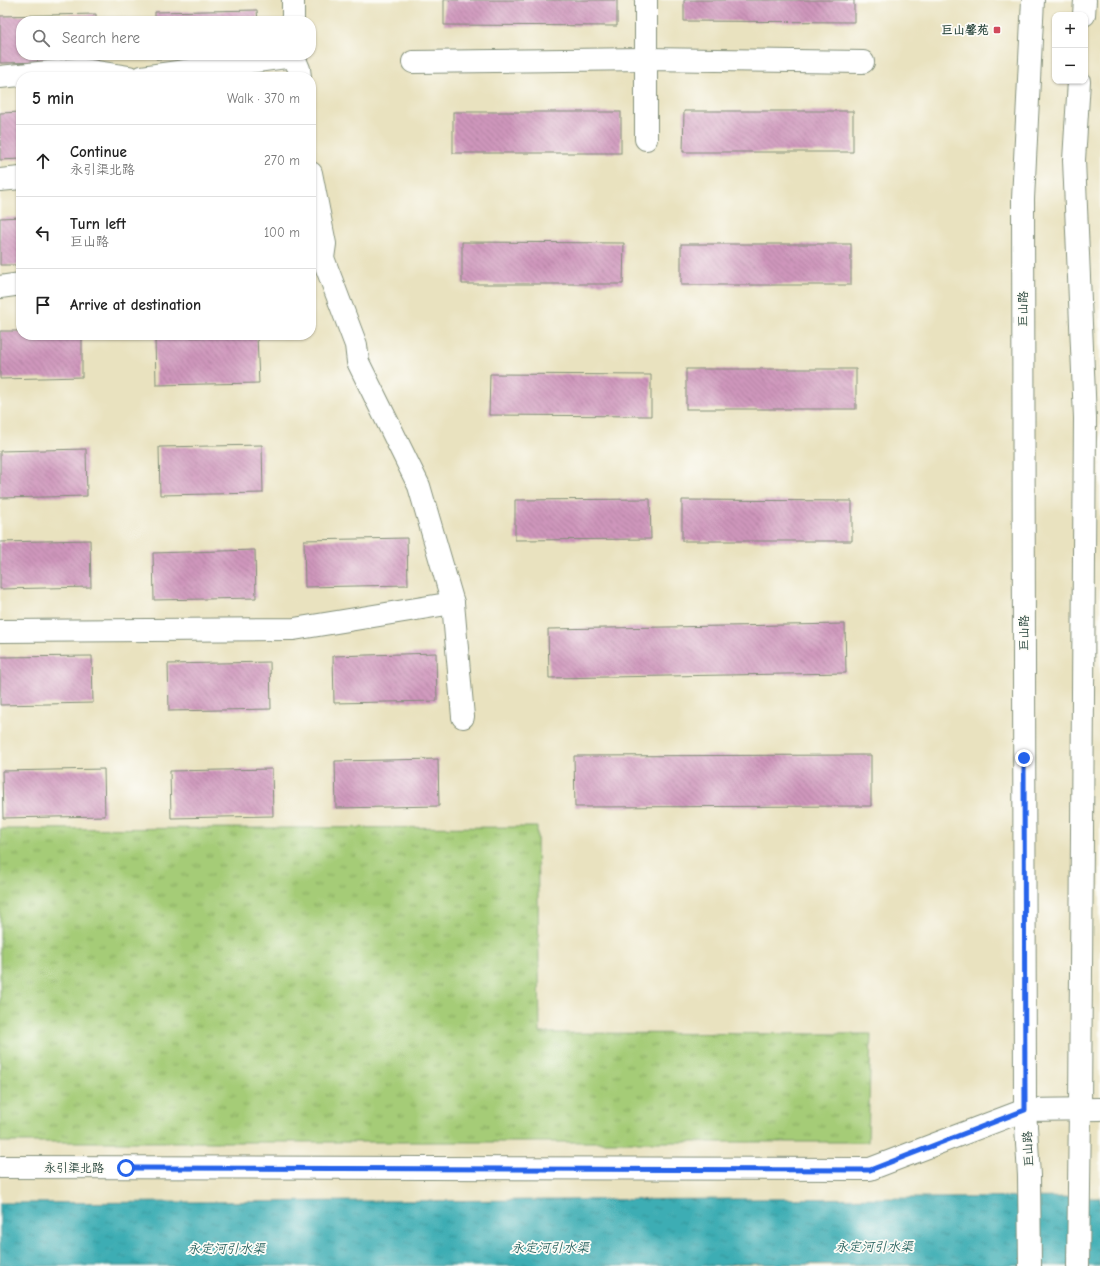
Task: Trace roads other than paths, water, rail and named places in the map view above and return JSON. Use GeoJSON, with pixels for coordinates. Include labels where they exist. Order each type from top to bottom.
{"type":"FeatureCollection","features":[{"type":"Feature","properties":{"kind":"street"},"geometry":{"type":"LineString","coordinates":[[293,0],[293,16]]}},
{"type":"Feature","properties":{"kind":"street"},"geometry":{"type":"LineString","coordinates":[[646,0],[646,139]]}},
{"type":"Feature","properties":{"kind":"street","name":"巨山路"},"geometry":{"type":"LineString","coordinates":[[1030,1266],[1029,1176],[1025,1110],[1023,199],[1033,0]]}},
{"type":"Feature","properties":{"kind":"street"},"geometry":{"type":"LineString","coordinates":[[1084,12],[1085,0]]}},
{"type":"Feature","properties":{"kind":"street"},"geometry":{"type":"LineString","coordinates":[[413,62],[646,59],[863,62]]}},
{"type":"Feature","properties":{"kind":"street"},"geometry":{"type":"LineString","coordinates":[[178,72],[264,60]]}},
{"type":"Feature","properties":{"kind":"street"},"geometry":{"type":"LineString","coordinates":[[295,60],[300,68],[300,72]]}},
{"type":"Feature","properties":{"kind":"street"},"geometry":{"type":"LineString","coordinates":[[43,72],[78,68],[101,72]]}},
{"type":"Feature","properties":{"kind":"street"},"geometry":{"type":"LineString","coordinates":[[0,77],[16,75]]}},
{"type":"Feature","properties":{"kind":"street"},"geometry":{"type":"LineString","coordinates":[[1078,1266],[1079,1176],[1090,1109],[1085,418],[1074,160],[1079,84]]}},
{"type":"Feature","properties":{"kind":"street"},"geometry":{"type":"LineString","coordinates":[[0,180],[16,178]]}},
{"type":"Feature","properties":{"kind":"street"},"geometry":{"type":"LineString","coordinates":[[316,198],[325,244],[317,259],[356,345],[358,362],[419,486],[453,603],[463,717]]}},
{"type":"Feature","properties":{"kind":"street"},"geometry":{"type":"LineString","coordinates":[[0,287],[16,285]]}},
{"type":"Feature","properties":{"kind":"street"},"geometry":{"type":"LineString","coordinates":[[0,631],[294,629],[453,603]]}},
{"type":"Feature","properties":{"kind":"street"},"geometry":{"type":"LineString","coordinates":[[1025,1110],[1090,1109]]}},
{"type":"Feature","properties":{"kind":"street","name":"永引渠北路"},"geometry":{"type":"LineString","coordinates":[[0,1167],[870,1170],[1025,1110]]}},
{"type":"Feature","properties":{"kind":"water","name":"永定河引水渠"},"geometry":{"type":"Polygon","coordinates":[[[1100,1197],[1100,1266],[735,1264],[721,1266],[0,1266],[0,1203],[1100,1197]]]}},
{"type":"Feature","properties":{"kind":"place","name":"巨山馨苑"},"geometry":{"type":"Point","coordinates":[997,30]}}]}
